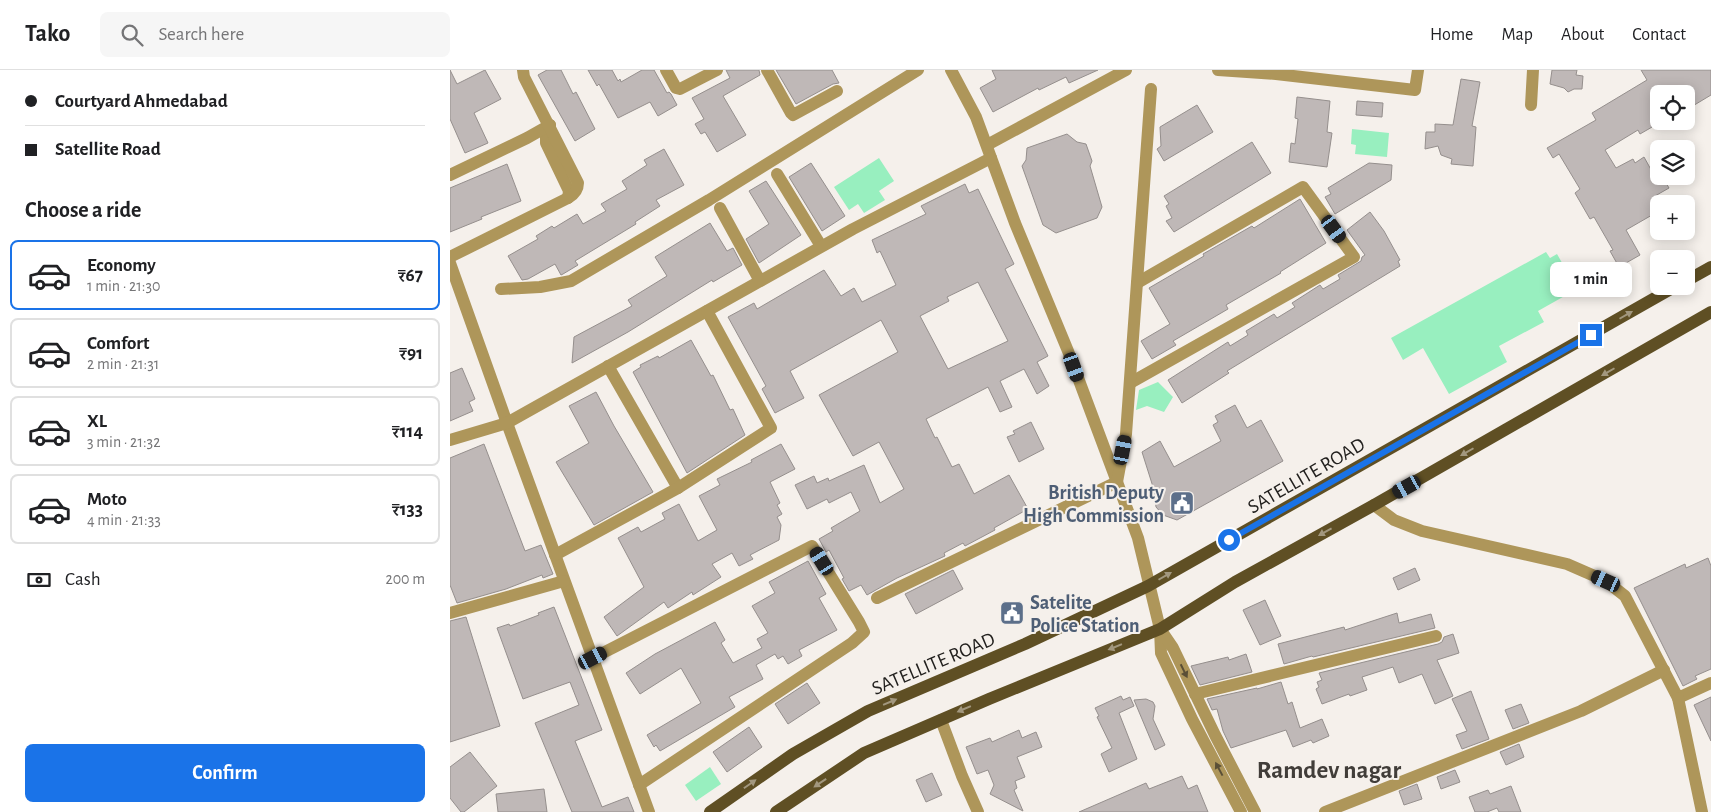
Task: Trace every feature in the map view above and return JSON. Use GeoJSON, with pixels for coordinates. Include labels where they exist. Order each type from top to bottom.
{"type":"FeatureCollection","features":[{"type":"Feature","properties":{"kind":"main road"},"geometry":{"type":"LineString","coordinates":[[1695,276],[1711,267]]}},
{"type":"Feature","properties":{"kind":"main road","name":"SATELLITE ROAD"},"geometry":{"type":"LineString","coordinates":[[710,812],[792,754],[868,711],[1025,644],[1148,586],[1660,295]]}},
{"type":"Feature","properties":{"kind":"main road"},"geometry":{"type":"LineString","coordinates":[[776,812],[864,753],[1160,629],[1234,582],[1374,506],[1711,312]]}},
{"type":"Feature","properties":{"kind":"street"},"geometry":{"type":"LineString","coordinates":[[450,257],[568,198],[578,188],[578,183],[524,77],[523,70]]}},
{"type":"Feature","properties":{"kind":"street"},"geometry":{"type":"LineString","coordinates":[[666,70],[676,88],[680,89],[717,70]]}},
{"type":"Feature","properties":{"kind":"street"},"geometry":{"type":"LineString","coordinates":[[767,70],[793,115],[837,91]]}},
{"type":"Feature","properties":{"kind":"street"},"geometry":{"type":"LineString","coordinates":[[501,289],[540,287],[571,281],[709,200],[918,70]]}},
{"type":"Feature","properties":{"kind":"street"},"geometry":{"type":"LineString","coordinates":[[951,70],[976,117],[1015,223],[1068,351],[1138,538],[1148,586],[1160,629],[1161,653],[1192,719],[1241,812]]}},
{"type":"Feature","properties":{"kind":"street"},"geometry":{"type":"LineString","coordinates":[[987,145],[1112,74],[1126,70]]}},
{"type":"Feature","properties":{"kind":"street"},"geometry":{"type":"LineString","coordinates":[[1218,70],[1276,74],[1415,90],[1418,70]]}},
{"type":"Feature","properties":{"kind":"street"},"geometry":{"type":"LineString","coordinates":[[1531,105],[1533,70]]}},
{"type":"Feature","properties":{"kind":"street"},"geometry":{"type":"LineString","coordinates":[[1117,482],[1126,434],[1151,89]]}},
{"type":"Feature","properties":{"kind":"street"},"geometry":{"type":"LineString","coordinates":[[450,175],[550,125]]}},
{"type":"Feature","properties":{"kind":"street"},"geometry":{"type":"LineString","coordinates":[[450,440],[507,424],[822,246],[992,158]]}},
{"type":"Feature","properties":{"kind":"street"},"geometry":{"type":"LineString","coordinates":[[777,174],[822,246]]}},
{"type":"Feature","properties":{"kind":"street"},"geometry":{"type":"LineString","coordinates":[[1130,382],[1354,257],[1303,187],[1138,283]]}},
{"type":"Feature","properties":{"kind":"street"},"geometry":{"type":"LineString","coordinates":[[720,208],[760,281]]}},
{"type":"Feature","properties":{"kind":"street"},"geometry":{"type":"LineString","coordinates":[[450,263],[649,812]]}},
{"type":"Feature","properties":{"kind":"street"},"geometry":{"type":"LineString","coordinates":[[555,555],[678,488],[771,428],[707,311]]}},
{"type":"Feature","properties":{"kind":"street"},"geometry":{"type":"LineString","coordinates":[[608,366],[678,488]]}},
{"type":"Feature","properties":{"kind":"street"},"geometry":{"type":"LineString","coordinates":[[877,598],[1117,482]]}},
{"type":"Feature","properties":{"kind":"street"},"geometry":{"type":"LineString","coordinates":[[1374,506],[1394,520],[1422,531],[1567,564],[1606,581],[1625,596],[1678,698],[1702,812]]}},
{"type":"Feature","properties":{"kind":"street"},"geometry":{"type":"LineString","coordinates":[[593,658],[812,546],[864,632],[852,643],[639,785]]}},
{"type":"Feature","properties":{"kind":"street"},"geometry":{"type":"LineString","coordinates":[[450,612],[564,581]]}},
{"type":"Feature","properties":{"kind":"street"},"geometry":{"type":"LineString","coordinates":[[1160,629],[1173,648],[1255,812]]}},
{"type":"Feature","properties":{"kind":"street"},"geometry":{"type":"LineString","coordinates":[[1195,694],[1436,636]]}},
{"type":"Feature","properties":{"kind":"street"},"geometry":{"type":"LineString","coordinates":[[1325,812],[1581,711],[1664,670]]}},
{"type":"Feature","properties":{"kind":"street"},"geometry":{"type":"LineString","coordinates":[[1678,698],[1711,683]]}},
{"type":"Feature","properties":{"kind":"street"},"geometry":{"type":"LineString","coordinates":[[941,720],[978,812]]}},
{"type":"Feature","properties":{"kind":"green space"},"geometry":{"type":"Polygon","coordinates":[[[1352,129],[1389,133],[1387,157],[1355,154],[1356,145],[1351,144],[1352,129]]]}},
{"type":"Feature","properties":{"kind":"green space"},"geometry":{"type":"Polygon","coordinates":[[[879,158],[894,181],[879,191],[885,200],[864,213],[858,204],[849,210],[834,187],[879,158]]]}},
{"type":"Feature","properties":{"kind":"green space"},"geometry":{"type":"Polygon","coordinates":[[[1546,252],[1550,258],[1557,254],[1577,289],[1538,311],[1544,322],[1499,346],[1507,362],[1449,394],[1423,348],[1403,360],[1391,338],[1546,252]]]}},
{"type":"Feature","properties":{"kind":"green space"},"geometry":{"type":"Polygon","coordinates":[[[1158,382],[1173,397],[1164,412],[1147,406],[1136,410],[1139,390],[1158,382]]]}},
{"type":"Feature","properties":{"kind":"green space"},"geometry":{"type":"Polygon","coordinates":[[[710,767],[721,784],[696,801],[685,785],[710,767]]]}},
{"type":"Feature","properties":{"kind":"building"},"geometry":{"type":"Polygon","coordinates":[[[450,70],[457,84],[485,70],[501,99],[474,113],[488,143],[465,153],[450,119],[450,70]]]}},
{"type":"Feature","properties":{"kind":"building"},"geometry":{"type":"Polygon","coordinates":[[[547,70],[561,70],[573,94],[576,92],[595,129],[575,141],[538,75],[547,70]]]}},
{"type":"Feature","properties":{"kind":"building"},"geometry":{"type":"Polygon","coordinates":[[[588,70],[612,70],[618,81],[620,79],[621,82],[642,70],[654,70],[667,93],[671,94],[677,105],[658,116],[650,102],[618,118],[599,84],[597,86],[588,70]]]}},
{"type":"Feature","properties":{"kind":"building"},"geometry":{"type":"Polygon","coordinates":[[[726,70],[759,70],[760,75],[723,96],[746,135],[717,152],[705,132],[701,134],[695,124],[704,119],[692,98],[730,78],[726,70]]]}},
{"type":"Feature","properties":{"kind":"building"},"geometry":{"type":"Polygon","coordinates":[[[776,70],[832,70],[839,83],[833,84],[796,104],[776,70]]]}},
{"type":"Feature","properties":{"kind":"building"},"geometry":{"type":"Polygon","coordinates":[[[992,70],[1098,70],[1069,83],[1066,77],[1039,90],[1038,88],[993,112],[980,88],[996,79],[992,70]]]}},
{"type":"Feature","properties":{"kind":"building"},"geometry":{"type":"Polygon","coordinates":[[[1552,70],[1577,70],[1576,75],[1583,76],[1582,89],[1574,89],[1568,92],[1564,88],[1550,84],[1552,70]]]}},
{"type":"Feature","properties":{"kind":"building"},"geometry":{"type":"Polygon","coordinates":[[[1641,70],[1711,70],[1711,95],[1695,105],[1695,85],[1650,85],[1650,128],[1640,134],[1638,130],[1605,150],[1616,168],[1633,159],[1635,163],[1644,157],[1650,168],[1650,185],[1667,185],[1669,188],[1657,195],[1650,195],[1650,216],[1626,230],[1640,255],[1619,267],[1610,251],[1613,250],[1594,217],[1590,219],[1575,193],[1580,189],[1559,154],[1553,158],[1547,148],[1596,120],[1592,113],[1647,80],[1641,70]]]}},
{"type":"Feature","properties":{"kind":"building"},"geometry":{"type":"Polygon","coordinates":[[[1461,79],[1480,82],[1472,126],[1476,127],[1473,166],[1451,164],[1452,159],[1441,155],[1438,146],[1425,149],[1426,132],[1435,132],[1435,124],[1453,125],[1461,79]]]}},
{"type":"Feature","properties":{"kind":"building"},"geometry":{"type":"Polygon","coordinates":[[[1297,97],[1330,101],[1327,132],[1332,133],[1327,167],[1289,162],[1291,143],[1295,144],[1298,119],[1295,118],[1297,97]]]}},
{"type":"Feature","properties":{"kind":"building"},"geometry":{"type":"Polygon","coordinates":[[[1357,101],[1383,103],[1382,117],[1356,115],[1357,101]]]}},
{"type":"Feature","properties":{"kind":"building"},"geometry":{"type":"Polygon","coordinates":[[[1197,105],[1213,132],[1164,161],[1157,149],[1161,146],[1160,127],[1197,105]]]}},
{"type":"Feature","properties":{"kind":"building"},"geometry":{"type":"Polygon","coordinates":[[[1067,134],[1077,142],[1086,144],[1092,161],[1090,166],[1102,207],[1097,218],[1056,233],[1043,225],[1022,166],[1026,160],[1027,148],[1067,134]]]}},
{"type":"Feature","properties":{"kind":"building"},"geometry":{"type":"Polygon","coordinates":[[[1252,142],[1271,173],[1174,232],[1166,221],[1172,218],[1166,206],[1169,204],[1164,196],[1252,142]]]}},
{"type":"Feature","properties":{"kind":"building"},"geometry":{"type":"Polygon","coordinates":[[[664,149],[684,185],[656,200],[660,206],[635,222],[636,224],[575,261],[578,265],[563,274],[561,275],[555,264],[528,279],[522,280],[508,256],[538,239],[536,236],[552,226],[554,228],[577,214],[583,224],[606,211],[601,204],[627,189],[622,181],[647,165],[644,160],[664,149]]]}},
{"type":"Feature","properties":{"kind":"building"},"geometry":{"type":"Polygon","coordinates":[[[811,163],[845,216],[822,231],[789,177],[811,163]]]}},
{"type":"Feature","properties":{"kind":"building"},"geometry":{"type":"Polygon","coordinates":[[[1369,163],[1392,165],[1391,180],[1335,214],[1325,197],[1331,194],[1328,188],[1369,163]]]}},
{"type":"Feature","properties":{"kind":"building"},"geometry":{"type":"Polygon","coordinates":[[[507,164],[521,201],[450,232],[450,188],[507,164]]]}},
{"type":"Feature","properties":{"kind":"building"},"geometry":{"type":"Polygon","coordinates":[[[766,181],[801,235],[759,263],[746,239],[769,224],[749,191],[766,181]]]}},
{"type":"Feature","properties":{"kind":"building"},"geometry":{"type":"Polygon","coordinates":[[[965,184],[969,193],[978,189],[1014,264],[1005,269],[1048,356],[1037,362],[1049,386],[1037,394],[1024,369],[1000,381],[1012,407],[1000,412],[988,387],[926,419],[952,467],[959,464],[974,494],[1009,475],[1028,509],[994,528],[995,530],[965,546],[963,543],[944,553],[945,556],[897,578],[867,595],[861,585],[849,591],[829,550],[826,552],[819,539],[833,531],[831,528],[860,511],[851,492],[829,503],[827,499],[807,509],[795,485],[814,476],[817,483],[828,478],[829,481],[864,465],[880,503],[904,489],[879,442],[853,456],[819,395],[898,352],[881,320],[790,371],[804,398],[775,413],[762,389],[766,386],[728,317],[754,303],[757,309],[824,270],[841,296],[854,288],[862,302],[896,285],[880,251],[877,253],[872,240],[926,214],[921,206],[965,184]],[[978,282],[947,297],[949,301],[920,316],[948,369],[1008,341],[978,282]]]}},
{"type":"Feature","properties":{"kind":"building"},"geometry":{"type":"Polygon","coordinates":[[[1300,199],[1326,243],[1281,273],[1226,305],[1228,309],[1173,341],[1176,345],[1152,359],[1141,341],[1170,324],[1149,288],[1204,256],[1203,254],[1252,226],[1254,228],[1300,199]]]}},
{"type":"Feature","properties":{"kind":"building"},"geometry":{"type":"Polygon","coordinates":[[[1370,212],[1384,231],[1400,260],[1398,261],[1400,266],[1227,371],[1229,373],[1182,403],[1168,380],[1228,342],[1230,346],[1248,335],[1246,331],[1274,314],[1277,318],[1295,307],[1292,303],[1320,285],[1323,289],[1340,279],[1338,275],[1361,261],[1365,255],[1347,230],[1370,212]]]}},
{"type":"Feature","properties":{"kind":"building"},"geometry":{"type":"Polygon","coordinates":[[[710,223],[727,251],[733,248],[742,265],[713,282],[712,280],[628,332],[572,363],[574,337],[632,306],[628,300],[667,276],[655,257],[710,223]]]}},
{"type":"Feature","properties":{"kind":"building"},"geometry":{"type":"Polygon","coordinates":[[[691,340],[711,376],[713,375],[730,410],[733,409],[745,435],[687,473],[633,372],[641,367],[640,365],[658,356],[659,358],[691,340]]]}},
{"type":"Feature","properties":{"kind":"building"},"geometry":{"type":"Polygon","coordinates":[[[462,368],[475,399],[469,402],[473,411],[450,421],[450,373],[462,368]]]}},
{"type":"Feature","properties":{"kind":"building"},"geometry":{"type":"Polygon","coordinates":[[[596,392],[653,492],[594,525],[556,462],[589,443],[569,406],[596,392]]]}},
{"type":"Feature","properties":{"kind":"building"},"geometry":{"type":"Polygon","coordinates":[[[1235,405],[1247,428],[1261,420],[1283,461],[1177,520],[1163,515],[1156,507],[1154,490],[1142,452],[1160,441],[1174,467],[1221,441],[1213,425],[1218,422],[1215,416],[1235,405]]]}},
{"type":"Feature","properties":{"kind":"building"},"geometry":{"type":"Polygon","coordinates":[[[1031,422],[1044,449],[1019,462],[1007,437],[1015,434],[1013,431],[1031,422]]]}},
{"type":"Feature","properties":{"kind":"building"},"geometry":{"type":"Polygon","coordinates":[[[484,444],[525,551],[541,545],[553,574],[543,578],[542,575],[506,589],[457,603],[450,585],[450,458],[484,444]]]}},
{"type":"Feature","properties":{"kind":"building"},"geometry":{"type":"Polygon","coordinates":[[[781,444],[795,469],[770,482],[780,503],[777,505],[782,514],[777,517],[781,525],[779,540],[750,555],[753,559],[739,566],[732,553],[712,564],[721,577],[693,595],[692,592],[668,608],[664,602],[617,636],[604,617],[644,587],[618,538],[638,527],[641,532],[665,519],[662,513],[679,504],[698,541],[717,530],[699,496],[720,485],[717,479],[752,462],[751,460],[781,444]]]}},
{"type":"Feature","properties":{"kind":"building"},"geometry":{"type":"Polygon","coordinates":[[[1708,558],[1711,566],[1711,669],[1695,676],[1697,679],[1683,686],[1634,588],[1685,564],[1686,568],[1708,558]]]}},
{"type":"Feature","properties":{"kind":"building"},"geometry":{"type":"Polygon","coordinates":[[[808,561],[826,594],[819,598],[837,630],[799,650],[802,656],[788,664],[783,656],[778,659],[775,654],[756,665],[763,679],[729,697],[735,707],[660,751],[656,745],[654,747],[647,735],[701,703],[681,668],[640,694],[626,673],[655,654],[715,622],[725,640],[721,643],[733,663],[762,648],[757,639],[768,633],[752,606],[775,593],[769,582],[808,561]]]}},
{"type":"Feature","properties":{"kind":"building"},"geometry":{"type":"Polygon","coordinates":[[[1415,568],[1420,580],[1398,590],[1393,578],[1415,568]]]}},
{"type":"Feature","properties":{"kind":"building"},"geometry":{"type":"Polygon","coordinates":[[[953,570],[963,589],[916,614],[905,594],[953,570]]]}},
{"type":"Feature","properties":{"kind":"building"},"geometry":{"type":"Polygon","coordinates":[[[1265,600],[1281,636],[1260,645],[1243,610],[1265,600]]]}},
{"type":"Feature","properties":{"kind":"building"},"geometry":{"type":"Polygon","coordinates":[[[554,607],[602,730],[575,741],[602,807],[628,797],[634,812],[572,812],[535,723],[579,705],[570,682],[523,699],[497,628],[509,624],[510,626],[554,607]]]}},
{"type":"Feature","properties":{"kind":"building"},"geometry":{"type":"Polygon","coordinates":[[[1397,613],[1399,623],[1431,614],[1435,628],[1284,664],[1278,644],[1344,627],[1345,630],[1397,613]]]}},
{"type":"Feature","properties":{"kind":"building"},"geometry":{"type":"Polygon","coordinates":[[[466,617],[500,726],[450,742],[450,621],[466,617]]]}},
{"type":"Feature","properties":{"kind":"building"},"geometry":{"type":"Polygon","coordinates":[[[1453,634],[1459,653],[1437,660],[1453,696],[1435,704],[1422,674],[1399,683],[1393,667],[1362,677],[1367,690],[1350,696],[1349,694],[1322,704],[1316,689],[1319,687],[1317,682],[1322,680],[1319,673],[1438,644],[1442,642],[1444,637],[1453,634]]]}},
{"type":"Feature","properties":{"kind":"building"},"geometry":{"type":"Polygon","coordinates":[[[1246,654],[1252,672],[1200,685],[1191,666],[1228,657],[1229,660],[1246,654]]]}},
{"type":"Feature","properties":{"kind":"building"},"geometry":{"type":"Polygon","coordinates":[[[1281,682],[1288,704],[1292,702],[1300,728],[1322,719],[1329,736],[1313,743],[1311,740],[1293,747],[1286,730],[1231,748],[1223,731],[1217,709],[1212,710],[1207,699],[1281,682]]]}},
{"type":"Feature","properties":{"kind":"building"},"geometry":{"type":"Polygon","coordinates":[[[807,683],[820,703],[788,724],[775,704],[807,683]]]}},
{"type":"Feature","properties":{"kind":"building"},"geometry":{"type":"Polygon","coordinates":[[[1471,691],[1489,739],[1462,749],[1456,735],[1467,731],[1452,699],[1471,691]]]}},
{"type":"Feature","properties":{"kind":"building"},"geometry":{"type":"Polygon","coordinates":[[[1121,696],[1123,700],[1130,697],[1134,706],[1119,713],[1137,759],[1109,772],[1101,754],[1112,748],[1097,717],[1099,716],[1095,708],[1121,696]]]}},
{"type":"Feature","properties":{"kind":"building"},"geometry":{"type":"Polygon","coordinates":[[[1711,697],[1711,741],[1694,705],[1711,697]]]}},
{"type":"Feature","properties":{"kind":"building"},"geometry":{"type":"Polygon","coordinates":[[[1146,699],[1153,702],[1155,706],[1153,719],[1165,745],[1155,750],[1134,700],[1146,699]]]}},
{"type":"Feature","properties":{"kind":"building"},"geometry":{"type":"Polygon","coordinates":[[[1521,704],[1529,723],[1513,729],[1505,710],[1521,704]]]}},
{"type":"Feature","properties":{"kind":"building"},"geometry":{"type":"Polygon","coordinates":[[[749,727],[762,747],[727,772],[713,752],[749,727]]]}},
{"type":"Feature","properties":{"kind":"building"},"geometry":{"type":"Polygon","coordinates":[[[1019,730],[1022,738],[1036,732],[1042,747],[1017,757],[1025,777],[1015,781],[1017,788],[1014,790],[1023,811],[990,794],[994,785],[988,770],[977,774],[966,747],[990,738],[992,742],[1019,730]]]}},
{"type":"Feature","properties":{"kind":"building"},"geometry":{"type":"Polygon","coordinates":[[[1519,744],[1524,757],[1506,765],[1500,752],[1519,744]]]}},
{"type":"Feature","properties":{"kind":"building"},"geometry":{"type":"Polygon","coordinates":[[[470,752],[497,786],[464,812],[461,812],[450,798],[450,767],[470,752]]]}},
{"type":"Feature","properties":{"kind":"building"},"geometry":{"type":"Polygon","coordinates":[[[1455,770],[1460,782],[1441,789],[1437,777],[1455,770]]]}},
{"type":"Feature","properties":{"kind":"building"},"geometry":{"type":"Polygon","coordinates":[[[932,773],[942,795],[926,802],[916,780],[932,773]]]}},
{"type":"Feature","properties":{"kind":"building"},"geometry":{"type":"Polygon","coordinates":[[[1182,776],[1188,789],[1197,785],[1208,812],[1079,812],[1146,783],[1149,789],[1182,776]]]}},
{"type":"Feature","properties":{"kind":"building"},"geometry":{"type":"Polygon","coordinates":[[[1417,784],[1422,799],[1404,805],[1399,791],[1417,784]]]}},
{"type":"Feature","properties":{"kind":"building"},"geometry":{"type":"Polygon","coordinates":[[[1511,786],[1521,812],[1499,812],[1497,808],[1487,812],[1475,812],[1469,797],[1488,790],[1490,794],[1511,786]]]}},
{"type":"Feature","properties":{"kind":"building"},"geometry":{"type":"Polygon","coordinates":[[[544,789],[547,812],[498,812],[496,794],[544,789]]]}},
{"type":"Feature","properties":{"kind":"place","name":"British Deputy High Commission"},"geometry":{"type":"Point","coordinates":[1182,503]}},
{"type":"Feature","properties":{"kind":"place","name":"Satelite Police Station"},"geometry":{"type":"Point","coordinates":[1012,613]}},
{"type":"Feature","properties":{"kind":"district","name":"Ramdev nagar"},"geometry":{"type":"Point","coordinates":[1329,769]}},
{"type":"Feature","properties":{"kind":"route"},"geometry":{"type":"LineString","coordinates":[[1229,540],[1591,335]]}}]}
